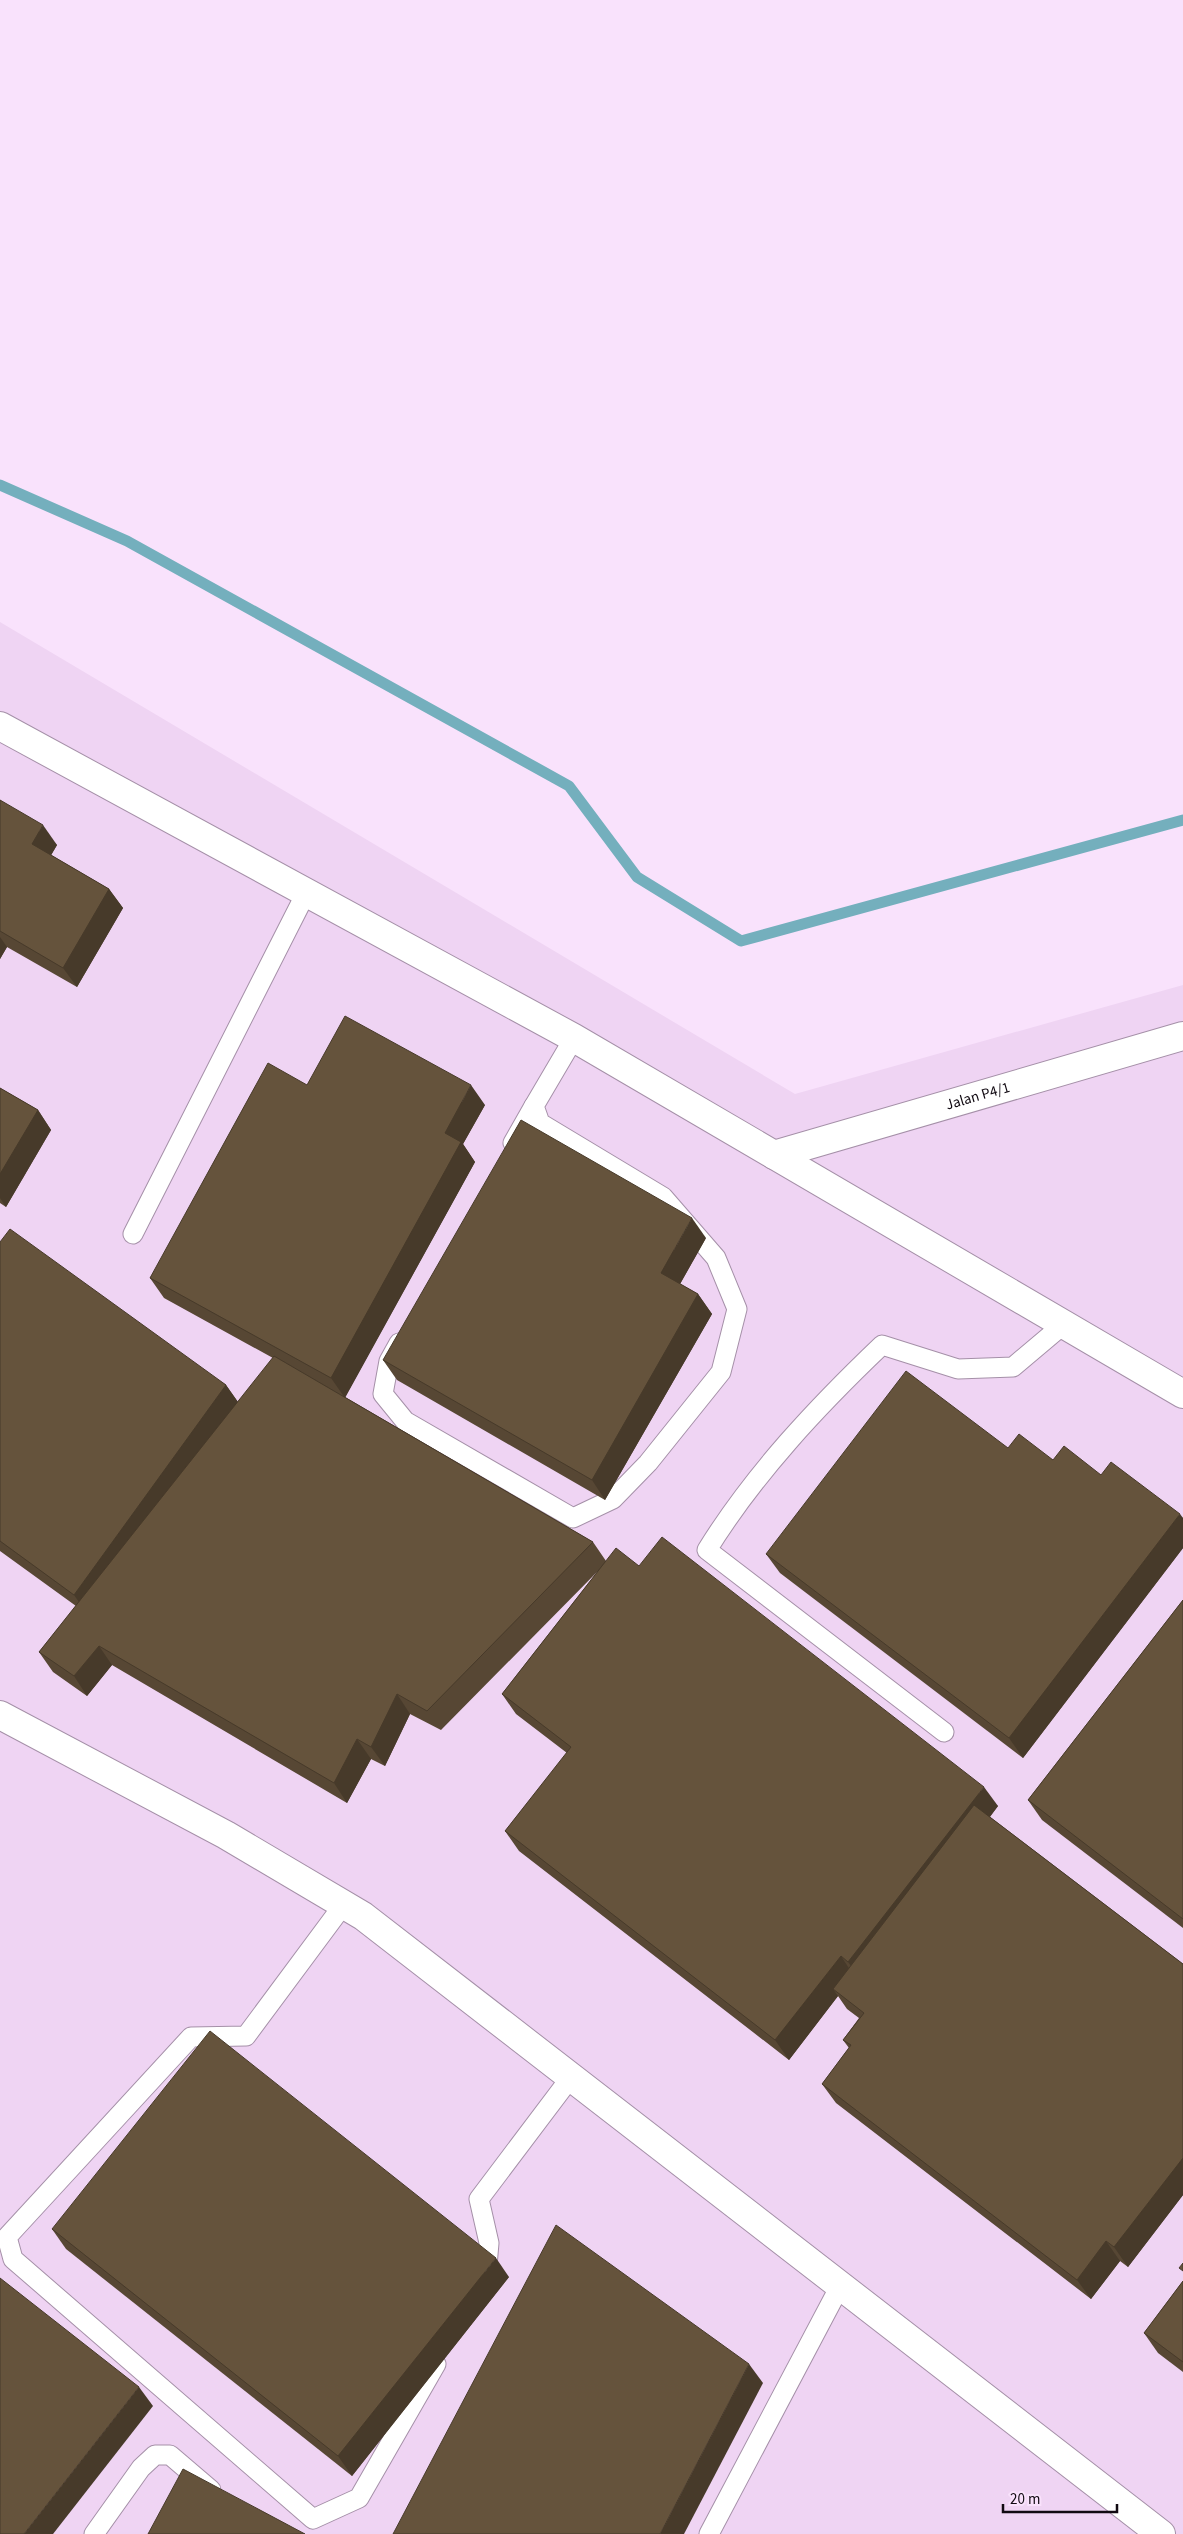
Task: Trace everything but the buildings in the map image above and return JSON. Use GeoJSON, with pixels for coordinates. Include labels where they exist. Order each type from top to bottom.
{"type":"FeatureCollection","features":[{"type":"Feature","properties":{"kind":"street"},"geometry":{"type":"LineString","coordinates":[[0,726],[574,1038],[1183,1394]]}},
{"type":"Feature","properties":{"kind":"street","name":"Jalan P4/1"},"geometry":{"type":"LineString","coordinates":[[774,1155],[1183,1036]]}},
{"type":"Feature","properties":{"kind":"street"},"geometry":{"type":"LineString","coordinates":[[0,1714],[226,1835],[362,1916],[1160,2534]]}},
{"type":"Feature","properties":{"kind":"lane"},"geometry":{"type":"LineString","coordinates":[[133,1234],[306,894]]}},
{"type":"Feature","properties":{"kind":"lane"},"geometry":{"type":"LineString","coordinates":[[505,1157],[574,1038]]}},
{"type":"Feature","properties":{"kind":"lane"},"geometry":{"type":"LineString","coordinates":[[408,1327],[389,1361],[383,1394],[405,1421],[573,1518],[612,1500],[648,1463],[721,1372],[737,1309],[716,1258],[663,1197],[540,1123],[534,1106]]}},
{"type":"Feature","properties":{"kind":"lane"},"geometry":{"type":"LineString","coordinates":[[944,1732],[706,1550],[726,1518],[824,1401],[882,1345],[958,1369],[1013,1367],[1064,1324]]}},
{"type":"Feature","properties":{"kind":"lane"},"geometry":{"type":"LineString","coordinates":[[344,1904],[246,2036],[191,2037],[7,2237],[13,2259],[313,2518],[359,2498],[446,2346]]}},
{"type":"Feature","properties":{"kind":"lane"},"geometry":{"type":"LineString","coordinates":[[476,2295],[486,2278],[489,2243],[479,2199],[571,2077]]}},
{"type":"Feature","properties":{"kind":"lane"},"geometry":{"type":"LineString","coordinates":[[709,2534],[840,2286]]}},
{"type":"Feature","properties":{"kind":"lane"},"geometry":{"type":"LineString","coordinates":[[94,2534],[141,2468],[155,2454],[170,2455],[222,2499]]}},
{"type":"Feature","properties":{"kind":"shaded area"},"geometry":{"type":"Polygon","coordinates":[[[0,622],[795,1094],[1183,985],[1183,2534],[0,2534],[0,622]]]}},
{"type":"Feature","properties":{"kind":"waterway"},"geometry":{"type":"LineString","coordinates":[[0,485],[127,541],[569,786],[637,877],[741,941],[1183,820]]}}]}
